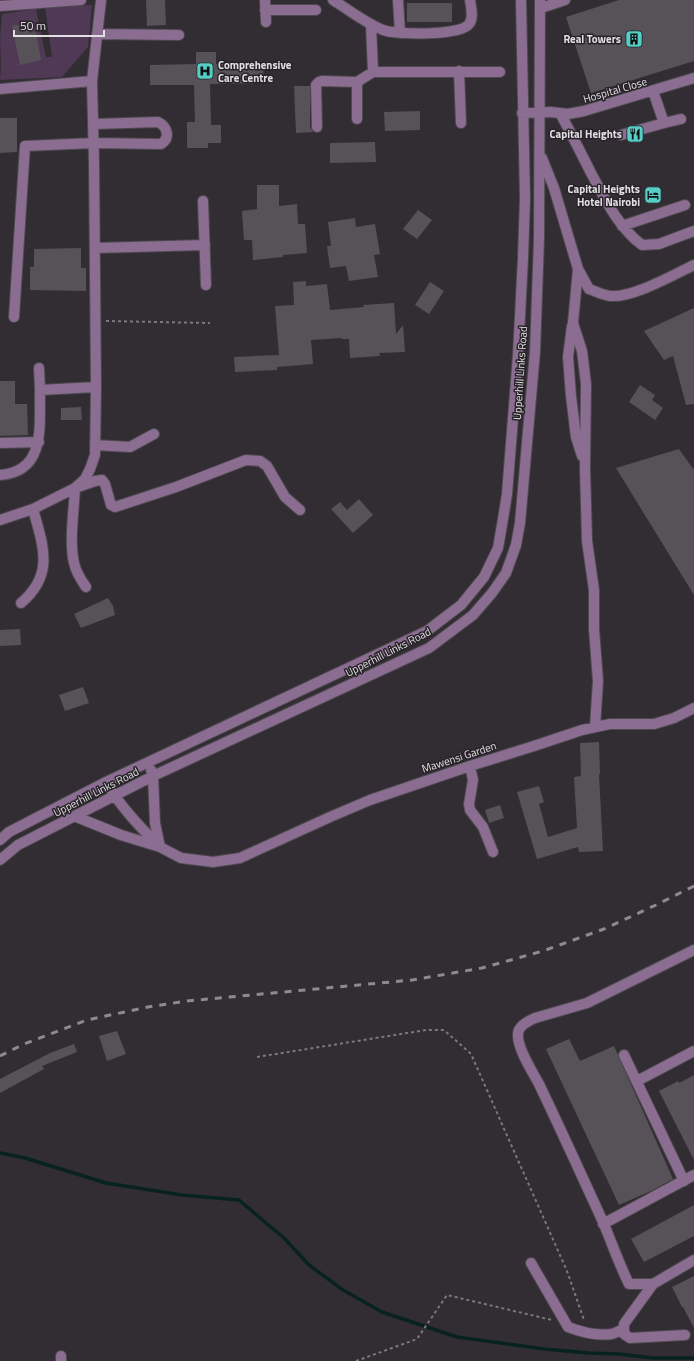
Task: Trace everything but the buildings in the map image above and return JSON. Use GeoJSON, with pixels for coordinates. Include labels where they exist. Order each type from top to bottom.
{"type":"FeatureCollection","features":[{"type":"Feature","properties":{"kind":"street"},"geometry":{"type":"LineString","coordinates":[[0,6],[81,0]]}},
{"type":"Feature","properties":{"kind":"street"},"geometry":{"type":"LineString","coordinates":[[86,587],[73,562],[72,542],[75,488],[85,479],[90,470],[95,445],[94,124],[92,81],[96,34],[101,0]]}},
{"type":"Feature","properties":{"kind":"street"},"geometry":{"type":"LineString","coordinates":[[333,0],[371,25],[384,30],[400,33],[434,33],[457,30],[466,27],[470,23],[472,17],[470,0]]}},
{"type":"Feature","properties":{"kind":"street"},"geometry":{"type":"LineString","coordinates":[[398,0],[400,33]]}},
{"type":"Feature","properties":{"kind":"street"},"geometry":{"type":"LineString","coordinates":[[521,0],[522,112]]}},
{"type":"Feature","properties":{"kind":"street"},"geometry":{"type":"LineString","coordinates":[[540,113],[540,4],[565,0]]}},
{"type":"Feature","properties":{"kind":"street"},"geometry":{"type":"LineString","coordinates":[[266,22],[265,5],[316,10]]}},
{"type":"Feature","properties":{"kind":"street"},"geometry":{"type":"LineString","coordinates":[[371,25],[373,72]]}},
{"type":"Feature","properties":{"kind":"street"},"geometry":{"type":"LineString","coordinates":[[96,34],[179,35]]}},
{"type":"Feature","properties":{"kind":"street"},"geometry":{"type":"LineString","coordinates":[[459,71],[461,123]]}},
{"type":"Feature","properties":{"kind":"street"},"geometry":{"type":"LineString","coordinates":[[317,127],[316,85],[322,81],[357,82],[373,72],[500,72]]}},
{"type":"Feature","properties":{"kind":"street","name":"Hospital Close"},"geometry":{"type":"LineString","coordinates":[[522,112],[560,112],[568,114],[584,111],[694,78]]}},
{"type":"Feature","properties":{"kind":"street"},"geometry":{"type":"LineString","coordinates":[[0,89],[92,81]]}},
{"type":"Feature","properties":{"kind":"street"},"geometry":{"type":"LineString","coordinates":[[356,119],[357,82]]}},
{"type":"Feature","properties":{"kind":"street"},"geometry":{"type":"LineString","coordinates":[[653,91],[664,123]]}},
{"type":"Feature","properties":{"kind":"street","name":"Upperhill Links Road"},"geometry":{"type":"LineString","coordinates":[[0,840],[9,832],[106,782],[427,631],[461,605],[484,577],[498,548],[508,478],[518,355],[523,258],[525,198],[522,112]]}},
{"type":"Feature","properties":{"kind":"street"},"geometry":{"type":"LineString","coordinates":[[560,112],[606,201],[622,226],[633,238],[642,245],[658,244],[694,231]]}},
{"type":"Feature","properties":{"kind":"street","name":"Upperhill Links Road"},"geometry":{"type":"LineString","coordinates":[[0,860],[18,845],[153,776],[429,648],[473,616],[492,594],[506,573],[516,544],[520,523],[535,352],[539,239],[540,113]]}},
{"type":"Feature","properties":{"kind":"street"},"geometry":{"type":"LineString","coordinates":[[621,135],[681,119]]}},
{"type":"Feature","properties":{"kind":"street"},"geometry":{"type":"LineString","coordinates":[[14,317],[25,146],[94,143],[161,144],[166,141],[168,135],[163,125],[155,121],[94,124]]}},
{"type":"Feature","properties":{"kind":"street"},"geometry":{"type":"LineString","coordinates":[[540,154],[554,188],[578,269],[589,289],[610,296],[624,295],[639,290],[694,265]]}},
{"type":"Feature","properties":{"kind":"street"},"geometry":{"type":"LineString","coordinates":[[203,201],[206,285]]}},
{"type":"Feature","properties":{"kind":"street"},"geometry":{"type":"LineString","coordinates":[[622,226],[685,205]]}},
{"type":"Feature","properties":{"kind":"street"},"geometry":{"type":"LineString","coordinates":[[95,248],[205,245]]}},
{"type":"Feature","properties":{"kind":"street"},"geometry":{"type":"LineString","coordinates":[[578,269],[568,357],[576,437],[585,468]]}},
{"type":"Feature","properties":{"kind":"street"},"geometry":{"type":"LineString","coordinates":[[573,323],[582,351],[586,384],[585,468],[587,541],[594,590],[594,629],[598,681],[595,727]]}},
{"type":"Feature","properties":{"kind":"street"},"geometry":{"type":"LineString","coordinates":[[0,475],[10,474],[22,469],[32,458],[39,442],[39,368]]}},
{"type":"Feature","properties":{"kind":"street"},"geometry":{"type":"LineString","coordinates":[[40,390],[96,387]]}},
{"type":"Feature","properties":{"kind":"street"},"geometry":{"type":"LineString","coordinates":[[95,445],[130,447],[154,434]]}},
{"type":"Feature","properties":{"kind":"street"},"geometry":{"type":"LineString","coordinates":[[0,442],[39,442]]}},
{"type":"Feature","properties":{"kind":"street"},"geometry":{"type":"LineString","coordinates":[[0,520],[33,509],[75,488],[95,481],[102,480],[105,484],[111,504],[115,507],[176,487],[246,460],[260,461],[267,466],[284,497],[300,510]]}},
{"type":"Feature","properties":{"kind":"street"},"geometry":{"type":"LineString","coordinates":[[21,603],[31,594],[40,578],[44,561],[43,546],[33,509]]}},
{"type":"Feature","properties":{"kind":"street","name":"Mawensi Garden"},"geometry":{"type":"LineString","coordinates":[[160,847],[181,858],[213,862],[240,858],[330,816],[370,800],[470,766],[582,730],[610,724],[654,724],[674,718],[694,708]]}},
{"type":"Feature","properties":{"kind":"street"},"geometry":{"type":"LineString","coordinates":[[148,762],[153,776],[155,823],[160,847]]}},
{"type":"Feature","properties":{"kind":"street"},"geometry":{"type":"LineString","coordinates":[[470,766],[473,780],[469,804],[470,810],[482,827],[493,852]]}},
{"type":"Feature","properties":{"kind":"street"},"geometry":{"type":"LineString","coordinates":[[106,782],[134,820],[160,847]]}},
{"type":"Feature","properties":{"kind":"street"},"geometry":{"type":"LineString","coordinates":[[74,816],[160,847]]}},
{"type":"Feature","properties":{"kind":"street"},"geometry":{"type":"LineString","coordinates":[[653,1284],[629,1284],[620,1268],[603,1224],[555,1117],[522,1050],[519,1040],[519,1029],[535,1018],[587,1003],[694,950]]}},
{"type":"Feature","properties":{"kind":"street"},"geometry":{"type":"LineString","coordinates":[[637,1081],[694,1051]]}},
{"type":"Feature","properties":{"kind":"street"},"geometry":{"type":"LineString","coordinates":[[624,1055],[684,1181]]}},
{"type":"Feature","properties":{"kind":"street"},"geometry":{"type":"LineString","coordinates":[[603,1224],[694,1175]]}},
{"type":"Feature","properties":{"kind":"street"},"geometry":{"type":"LineString","coordinates":[[685,1335],[630,1338],[624,1334],[624,1324],[653,1284],[694,1260]]}},
{"type":"Feature","properties":{"kind":"street"},"geometry":{"type":"LineString","coordinates":[[531,1263],[568,1327],[579,1332],[612,1334],[624,1329]]}},
{"type":"Feature","properties":{"kind":"path"},"geometry":{"type":"LineString","coordinates":[[95,321],[210,323]]}},
{"type":"Feature","properties":{"kind":"path"},"geometry":{"type":"LineString","coordinates":[[257,1057],[426,1030],[444,1030],[471,1054],[567,1271],[585,1321]]}},
{"type":"Feature","properties":{"kind":"path"},"geometry":{"type":"LineString","coordinates":[[356,1361],[416,1339],[447,1296],[566,1324]]}},
{"type":"Feature","properties":{"kind":"shaded area"},"geometry":{"type":"Polygon","coordinates":[[[92,5],[88,47],[62,77],[0,80],[0,38],[2,14],[36,9],[46,57],[52,57],[45,7],[92,5]]]}},
{"type":"Feature","properties":{"kind":"waterway"},"geometry":{"type":"LineString","coordinates":[[0,1153],[25,1158],[106,1183],[182,1195],[239,1200],[284,1238],[309,1265],[343,1290],[382,1312],[457,1337],[544,1349],[589,1353],[619,1354],[653,1358],[694,1358]]}},
{"type":"Feature","properties":{"kind":"railway"},"geometry":{"type":"LineString","coordinates":[[0,1056],[24,1044],[87,1020],[148,1007],[187,1001],[412,980],[482,968],[543,951],[604,929],[694,886]]}},
{"type":"Feature","properties":{"kind":"place","name":"Real Towers"},"geometry":{"type":"Point","coordinates":[634,39]}},
{"type":"Feature","properties":{"kind":"place","name":"Comprehensive Care Centre"},"geometry":{"type":"Point","coordinates":[205,71]}},
{"type":"Feature","properties":{"kind":"place","name":"Capital Heights"},"geometry":{"type":"Point","coordinates":[635,134]}},
{"type":"Feature","properties":{"kind":"place","name":"Capital Heights Hotel Nairobi"},"geometry":{"type":"Point","coordinates":[653,195]}}]}
